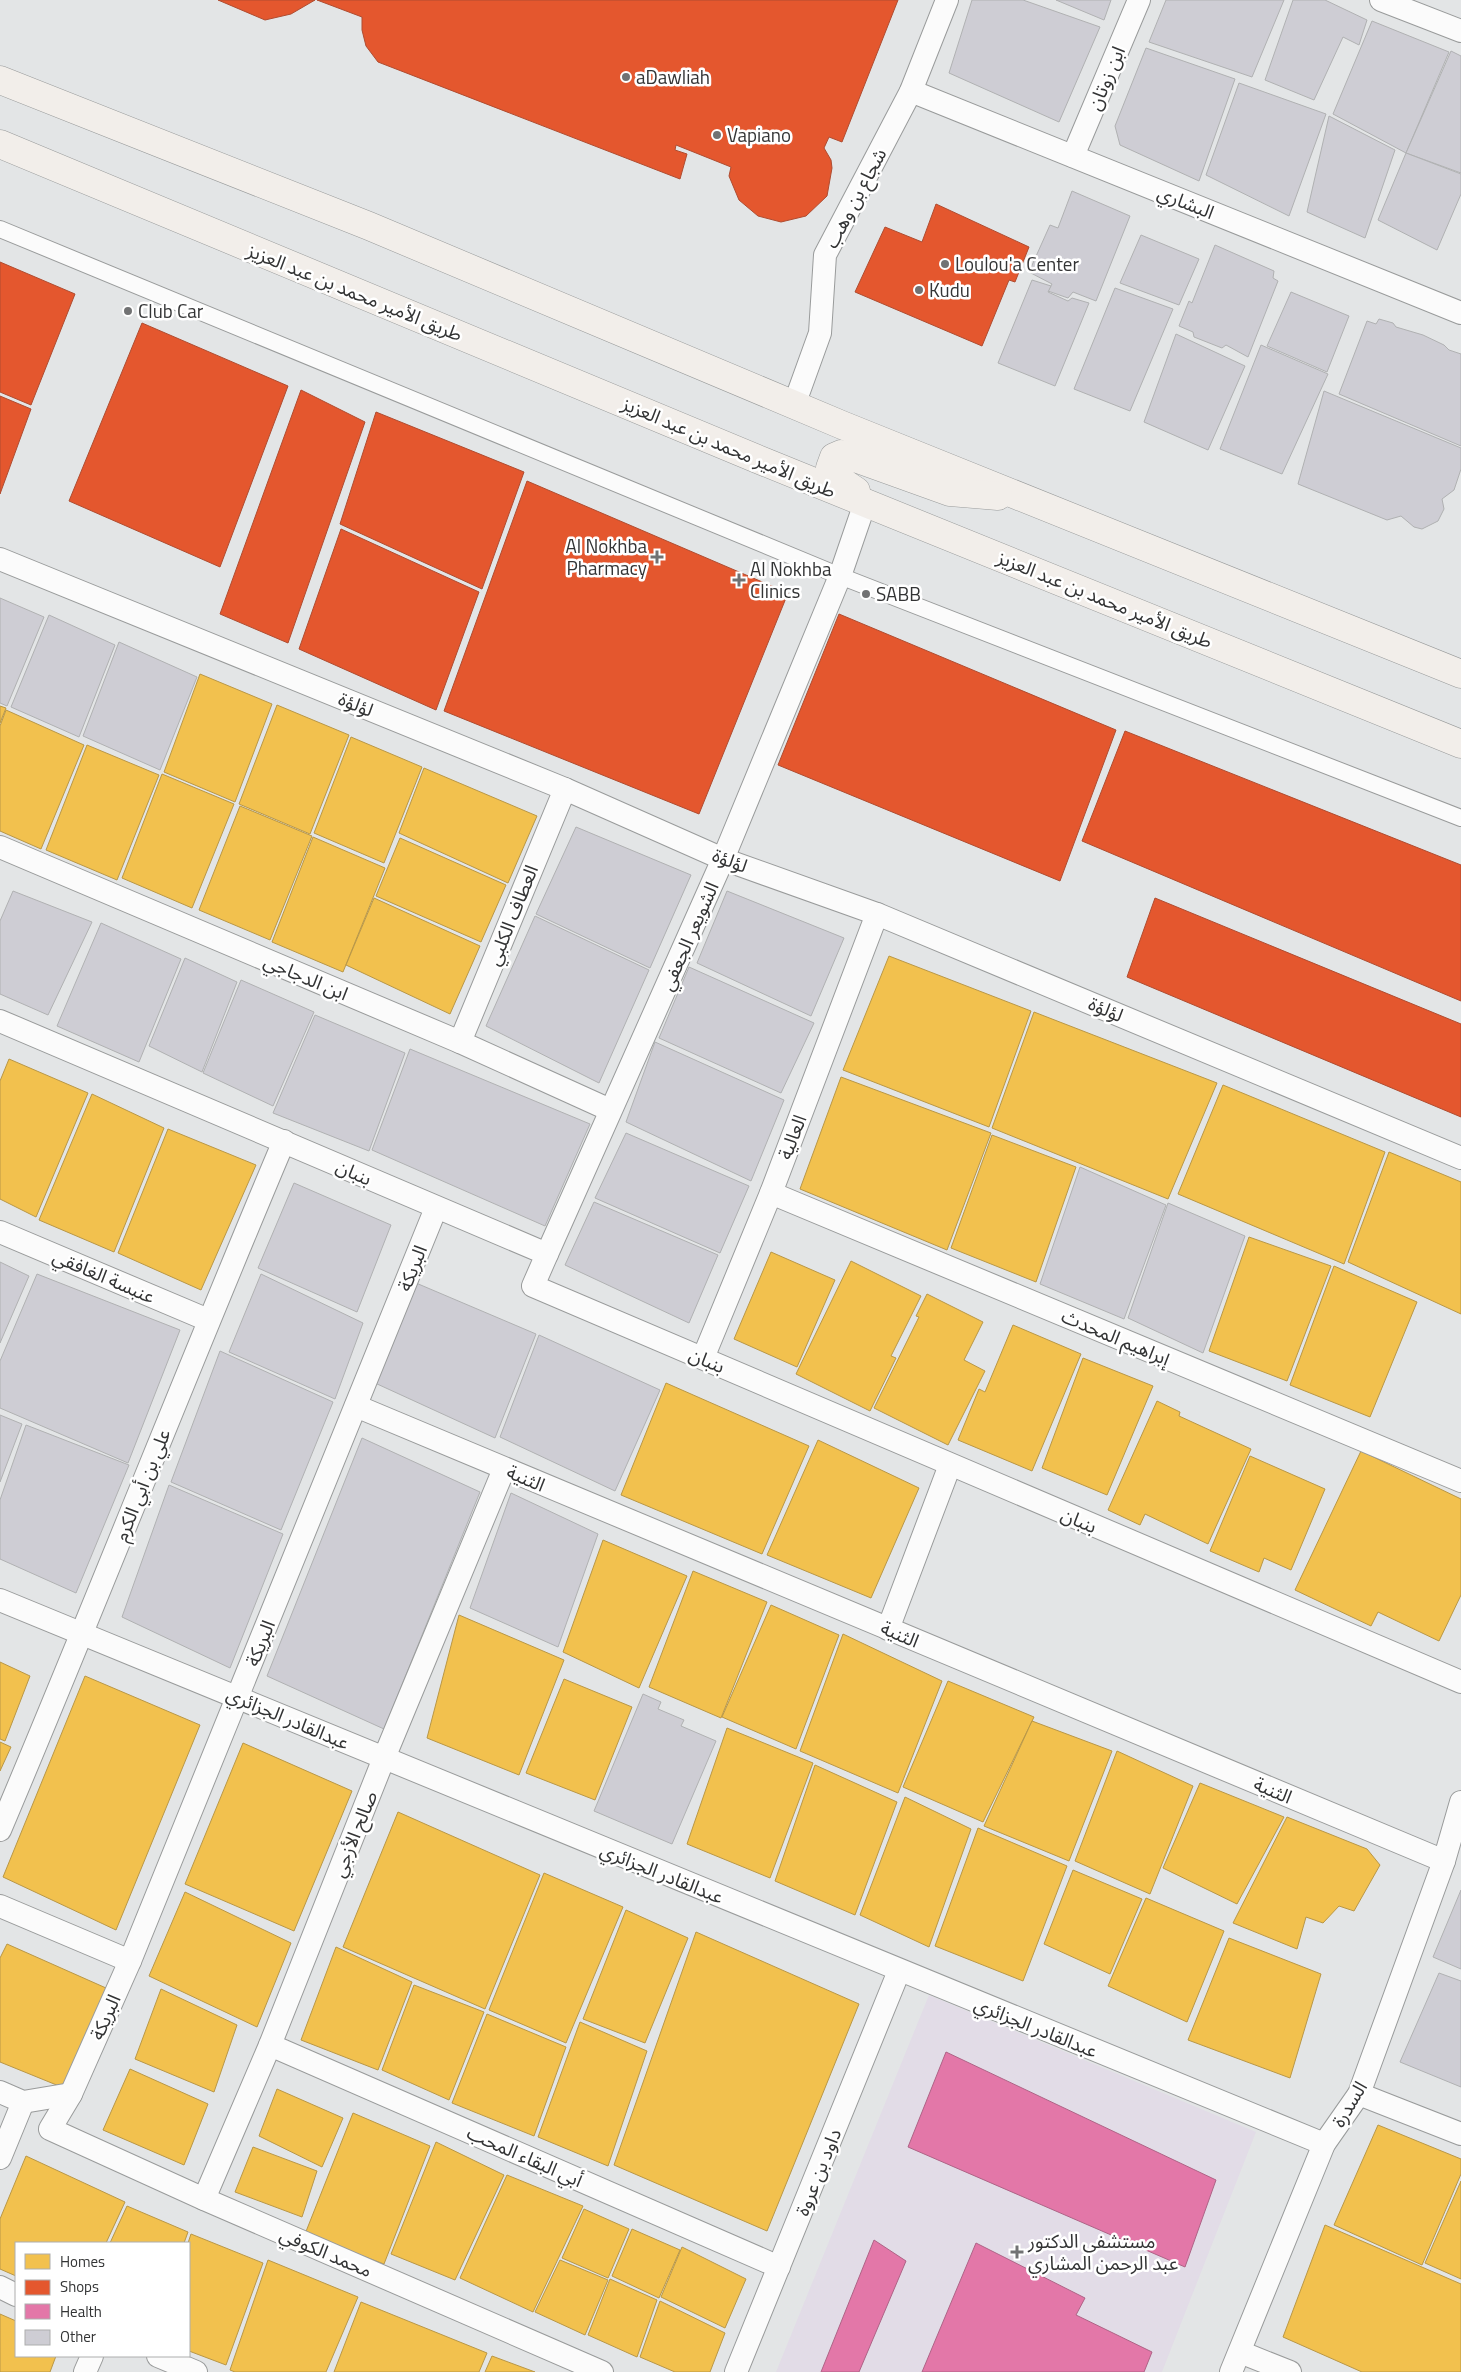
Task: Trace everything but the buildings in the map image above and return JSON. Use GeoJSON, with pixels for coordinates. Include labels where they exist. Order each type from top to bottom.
{"type":"FeatureCollection","features":[{"type":"Feature","properties":{"kind":"main road"},"geometry":{"type":"LineString","coordinates":[[0,80],[369,226],[794,405],[1461,674]]}},
{"type":"Feature","properties":{"kind":"main road","name":"طريق الأمير محمد بن عبد العزيز"},"geometry":{"type":"LineString","coordinates":[[0,144],[865,503],[1023,565],[1461,744]]}},
{"type":"Feature","properties":{"kind":"main road"},"geometry":{"type":"LineString","coordinates":[[865,503],[852,487],[832,475],[830,468],[834,457],[841,454],[950,492],[972,495],[1017,496]]}},
{"type":"Feature","properties":{"kind":"street","name":"شجاع بن وهب"},"geometry":{"type":"LineString","coordinates":[[794,405],[820,332],[825,255],[911,91],[947,0]]}},
{"type":"Feature","properties":{"kind":"street","name":"ابن زوتان"},"geometry":{"type":"LineString","coordinates":[[1073,156],[1139,0]]}},
{"type":"Feature","properties":{"kind":"street"},"geometry":{"type":"LineString","coordinates":[[1382,0],[1461,31]]}},
{"type":"Feature","properties":{"kind":"street","name":"البشاري"},"geometry":{"type":"LineString","coordinates":[[911,91],[1461,313]]}},
{"type":"Feature","properties":{"kind":"street"},"geometry":{"type":"LineString","coordinates":[[0,229],[840,576],[1461,818]]}},
{"type":"Feature","properties":{"kind":"street","name":"الشويعر الجعفي"},"geometry":{"type":"LineString","coordinates":[[547,1254],[723,859],[840,576],[865,503]]}},
{"type":"Feature","properties":{"kind":"street","name":"لؤلؤة"},"geometry":{"type":"LineString","coordinates":[[0,559],[565,789],[723,859],[877,914],[1461,1158]]}},
{"type":"Feature","properties":{"kind":"street","name":"العطاف الكلبي"},"geometry":{"type":"LineString","coordinates":[[460,1042],[565,789]]}},
{"type":"Feature","properties":{"kind":"street","name":"ابن الدجاجي"},"geometry":{"type":"LineString","coordinates":[[0,847],[460,1042],[610,1110]]}},
{"type":"Feature","properties":{"kind":"street","name":"العالية"},"geometry":{"type":"LineString","coordinates":[[703,1358],[771,1193],[877,914]]}},
{"type":"Feature","properties":{"kind":"street","name":"بنبان"},"geometry":{"type":"LineString","coordinates":[[0,1021],[547,1254],[533,1286],[1461,1682]]}},
{"type":"Feature","properties":{"kind":"street","name":"علي بن أبي الكرم"},"geometry":{"type":"LineString","coordinates":[[0,1830],[82,1635],[208,1320],[284,1141]]}},
{"type":"Feature","properties":{"kind":"street","name":"إبراهيم المحدث"},"geometry":{"type":"LineString","coordinates":[[771,1193],[1461,1481]]}},
{"type":"Feature","properties":{"kind":"street","name":"البريكة"},"geometry":{"type":"LineString","coordinates":[[50,2129],[71,2094],[130,1961],[436,1208]]}},
{"type":"Feature","properties":{"kind":"street","name":"عنبسة الغافقي"},"geometry":{"type":"LineString","coordinates":[[0,1232],[208,1320]]}},
{"type":"Feature","properties":{"kind":"street","name":"الثنية"},"geometry":{"type":"LineString","coordinates":[[356,1406],[1444,1861]]}},
{"type":"Feature","properties":{"kind":"street"},"geometry":{"type":"LineString","coordinates":[[888,1629],[950,1465]]}},
{"type":"Feature","properties":{"kind":"street","name":"صالح الأزجي"},"geometry":{"type":"LineString","coordinates":[[204,2199],[270,2045],[384,1758],[504,1469]]}},
{"type":"Feature","properties":{"kind":"street","name":"عبدالقادر الجزائري"},"geometry":{"type":"LineString","coordinates":[[0,1600],[82,1635],[238,1696],[899,1971],[1324,2144]]}},
{"type":"Feature","properties":{"kind":"street","name":"السدرة"},"geometry":{"type":"LineString","coordinates":[[1236,2362],[1324,2144],[1359,2094],[1444,1861],[1459,1814]]}},
{"type":"Feature","properties":{"kind":"street"},"geometry":{"type":"LineString","coordinates":[[0,1906],[130,1961]]}},
{"type":"Feature","properties":{"kind":"street","name":"داود بن عروة"},"geometry":{"type":"LineString","coordinates":[[736,2372],[899,1971]]}},
{"type":"Feature","properties":{"kind":"street","name":"أبي البقاء المحب"},"geometry":{"type":"LineString","coordinates":[[270,2045],[779,2267]]}},
{"type":"Feature","properties":{"kind":"street"},"geometry":{"type":"LineString","coordinates":[[0,2092],[23,2102],[71,2094]]}},
{"type":"Feature","properties":{"kind":"street"},"geometry":{"type":"LineString","coordinates":[[1359,2094],[1461,2134]]}},
{"type":"Feature","properties":{"kind":"street"},"geometry":{"type":"LineString","coordinates":[[0,2158],[23,2102]]}},
{"type":"Feature","properties":{"kind":"street","name":"محمد الكوفي"},"geometry":{"type":"LineString","coordinates":[[50,2129],[204,2199],[602,2372]]}},
{"type":"Feature","properties":{"kind":"street"},"geometry":{"type":"LineString","coordinates":[[0,2288],[15,2295]]}},
{"type":"Feature","properties":{"kind":"street"},"geometry":{"type":"LineString","coordinates":[[85,2372],[92,2357]]}},
{"type":"Feature","properties":{"kind":"street"},"geometry":{"type":"LineString","coordinates":[[160,2357],[196,2372]]}},
{"type":"Feature","properties":{"kind":"street"},"geometry":{"type":"LineString","coordinates":[[1236,2362],[1290,2372]]}},
{"type":"Feature","properties":{"kind":"shaded area","name":"مستشفى الدكتور عبد الرحمن المشاري"},"geometry":{"type":"Polygon","coordinates":[[[929,1995],[1256,2132],[1162,2372],[776,2372],[929,1995]]]}},
{"type":"Feature","properties":{"kind":"place","name":"aDawliah"},"geometry":{"type":"Point","coordinates":[626,77]}},
{"type":"Feature","properties":{"kind":"place","name":"Vapiano"},"geometry":{"type":"Point","coordinates":[717,135]}},
{"type":"Feature","properties":{"kind":"place","name":"Loulou'a Center"},"geometry":{"type":"Point","coordinates":[945,264]}},
{"type":"Feature","properties":{"kind":"place","name":"Kudu"},"geometry":{"type":"Point","coordinates":[919,290]}},
{"type":"Feature","properties":{"kind":"place","name":"Club Car"},"geometry":{"type":"Point","coordinates":[128,311]}},
{"type":"Feature","properties":{"kind":"place","name":"Al Nokhba Pharmacy"},"geometry":{"type":"Point","coordinates":[657,557]}},
{"type":"Feature","properties":{"kind":"place","name":"Al Nokhba Clinics"},"geometry":{"type":"Point","coordinates":[739,580]}},
{"type":"Feature","properties":{"kind":"place","name":"SABB"},"geometry":{"type":"Point","coordinates":[866,594]}},
{"type":"Feature","properties":{"kind":"place","name":"مستشفى الدكتور عبد الرحمن المشاري"},"geometry":{"type":"Point","coordinates":[1017,2252]}}]}
